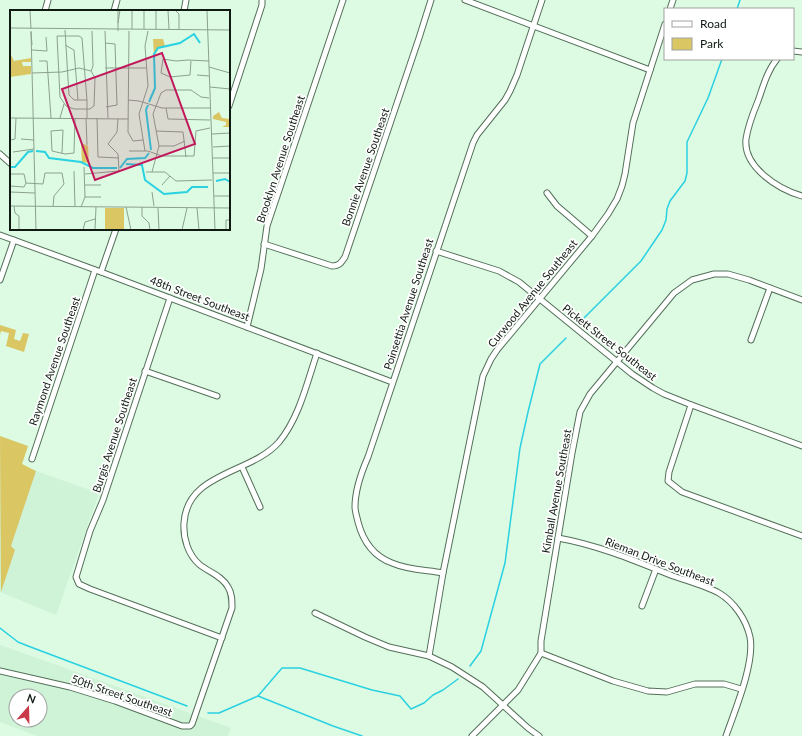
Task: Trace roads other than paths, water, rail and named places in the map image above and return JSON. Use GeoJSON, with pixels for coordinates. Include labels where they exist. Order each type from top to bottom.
{"type":"FeatureCollection","features":[{"type":"Feature","properties":{"kind":"street"},"geometry":{"type":"LineString","coordinates":[[45,10],[48,0]]}},
{"type":"Feature","properties":{"kind":"street"},"geometry":{"type":"LineString","coordinates":[[114,10],[117,0]]}},
{"type":"Feature","properties":{"kind":"street"},"geometry":{"type":"LineString","coordinates":[[184,10],[186,0]]}},
{"type":"Feature","properties":{"kind":"street"},"geometry":{"type":"LineString","coordinates":[[230,103],[262,5],[262,0]]}},
{"type":"Feature","properties":{"kind":"street","name":"Brooklyn Avenue Southeast"},"geometry":{"type":"LineString","coordinates":[[247,327],[261,269],[267,226],[343,0]]}},
{"type":"Feature","properties":{"kind":"street","name":"Bonnie Avenue Southeast"},"geometry":{"type":"LineString","coordinates":[[264,244],[332,266],[338,266],[342,263],[348,250],[431,0]]}},
{"type":"Feature","properties":{"kind":"street"},"geometry":{"type":"LineString","coordinates":[[465,0],[650,70]]}},
{"type":"Feature","properties":{"kind":"street","name":"Poinsettia Avenue Southeast"},"geometry":{"type":"LineString","coordinates":[[443,572],[401,566],[391,563],[381,558],[373,551],[366,542],[360,530],[355,509],[360,476],[368,457],[473,143],[477,135],[505,100],[510,91],[542,0]]}},
{"type":"Feature","properties":{"kind":"street","name":"Curwood Avenue Southeast"},"geometry":{"type":"LineString","coordinates":[[429,656],[443,572],[483,376],[491,359],[592,236],[608,214],[622,186],[633,123],[664,27]]}},
{"type":"Feature","properties":{"kind":"street"},"geometry":{"type":"LineString","coordinates":[[776,60],[767,76],[750,124],[746,140],[747,151],[752,162],[761,173],[771,181],[802,196]]}},
{"type":"Feature","properties":{"kind":"street"},"geometry":{"type":"LineString","coordinates":[[0,154],[10,163]]}},
{"type":"Feature","properties":{"kind":"street"},"geometry":{"type":"LineString","coordinates":[[547,193],[557,206],[592,236]]}},
{"type":"Feature","properties":{"kind":"street"},"geometry":{"type":"LineString","coordinates":[[101,272],[116,230]]}},
{"type":"Feature","properties":{"kind":"street","name":"48th Street Southeast"},"geometry":{"type":"LineString","coordinates":[[0,235],[392,382]]}},
{"type":"Feature","properties":{"kind":"street"},"geometry":{"type":"LineString","coordinates":[[0,280],[14,240]]}},
{"type":"Feature","properties":{"kind":"street","name":"Pickett Street Southeast"},"geometry":{"type":"LineString","coordinates":[[436,251],[499,271],[519,282],[617,362],[653,388],[664,394],[802,446]]}},
{"type":"Feature","properties":{"kind":"street","name":"Raymond Avenue Southeast"},"geometry":{"type":"LineString","coordinates":[[32,458],[95,270]]}},
{"type":"Feature","properties":{"kind":"street","name":"Kimball Avenue Southeast"},"geometry":{"type":"LineString","coordinates":[[472,736],[518,690],[541,653],[541,642],[572,453],[580,412],[590,394],[678,290],[692,280],[714,274],[735,276],[770,288]]}},
{"type":"Feature","properties":{"kind":"street"},"geometry":{"type":"LineString","coordinates":[[751,340],[770,288],[802,300]]}},
{"type":"Feature","properties":{"kind":"street","name":"Burgis Avenue Southeast"},"geometry":{"type":"LineString","coordinates":[[170,298],[103,500],[90,531],[76,577],[79,584],[90,589],[222,638]]}},
{"type":"Feature","properties":{"kind":"street"},"geometry":{"type":"LineString","coordinates":[[222,638],[232,608],[232,595],[228,586],[219,577],[199,564],[188,550],[184,535],[184,524],[190,500],[204,486],[226,473],[242,467],[264,454],[277,444],[288,430],[317,353]]}},
{"type":"Feature","properties":{"kind":"street"},"geometry":{"type":"LineString","coordinates":[[145,371],[217,396]]}},
{"type":"Feature","properties":{"kind":"street"},"geometry":{"type":"LineString","coordinates":[[691,405],[668,472],[668,481],[682,492],[802,536]]}},
{"type":"Feature","properties":{"kind":"street"},"geometry":{"type":"LineString","coordinates":[[242,467],[260,507]]}},
{"type":"Feature","properties":{"kind":"street","name":"Rieman Drive Southeast"},"geometry":{"type":"LineString","coordinates":[[558,538],[580,542],[656,569],[719,593],[733,604],[744,620],[750,637],[750,658],[726,736]]}},
{"type":"Feature","properties":{"kind":"street"},"geometry":{"type":"LineString","coordinates":[[642,606],[656,569]]}},
{"type":"Feature","properties":{"kind":"street"},"geometry":{"type":"LineString","coordinates":[[315,613],[389,647],[429,656],[468,677],[483,687],[539,736]]}},
{"type":"Feature","properties":{"kind":"street","name":"50th Street Southeast"},"geometry":{"type":"LineString","coordinates":[[0,671],[70,687],[115,701],[182,726],[190,726],[194,720],[222,638]]}},
{"type":"Feature","properties":{"kind":"street"},"geometry":{"type":"LineString","coordinates":[[541,653],[613,681],[648,691],[667,692],[695,684],[724,684],[741,689]]}},
{"type":"Feature","properties":{"kind":"waterway"},"geometry":{"type":"LineString","coordinates":[[737,8],[740,0]]}},
{"type":"Feature","properties":{"kind":"waterway"},"geometry":{"type":"LineString","coordinates":[[582,320],[641,261],[662,230],[670,201],[685,181],[687,173],[687,142],[708,98],[722,60]]}},
{"type":"Feature","properties":{"kind":"waterway"},"geometry":{"type":"LineString","coordinates":[[470,666],[481,651],[505,563],[520,448],[540,364],[566,338]]}},
{"type":"Feature","properties":{"kind":"waterway"},"geometry":{"type":"LineString","coordinates":[[0,628],[18,642],[187,706]]}},
{"type":"Feature","properties":{"kind":"waterway"},"geometry":{"type":"LineString","coordinates":[[208,713],[219,713],[258,696],[282,668],[300,668],[372,690],[400,696],[411,709],[424,703],[433,695],[458,679]]}},
{"type":"Feature","properties":{"kind":"waterway"},"geometry":{"type":"LineString","coordinates":[[258,696],[362,736]]}}]}
